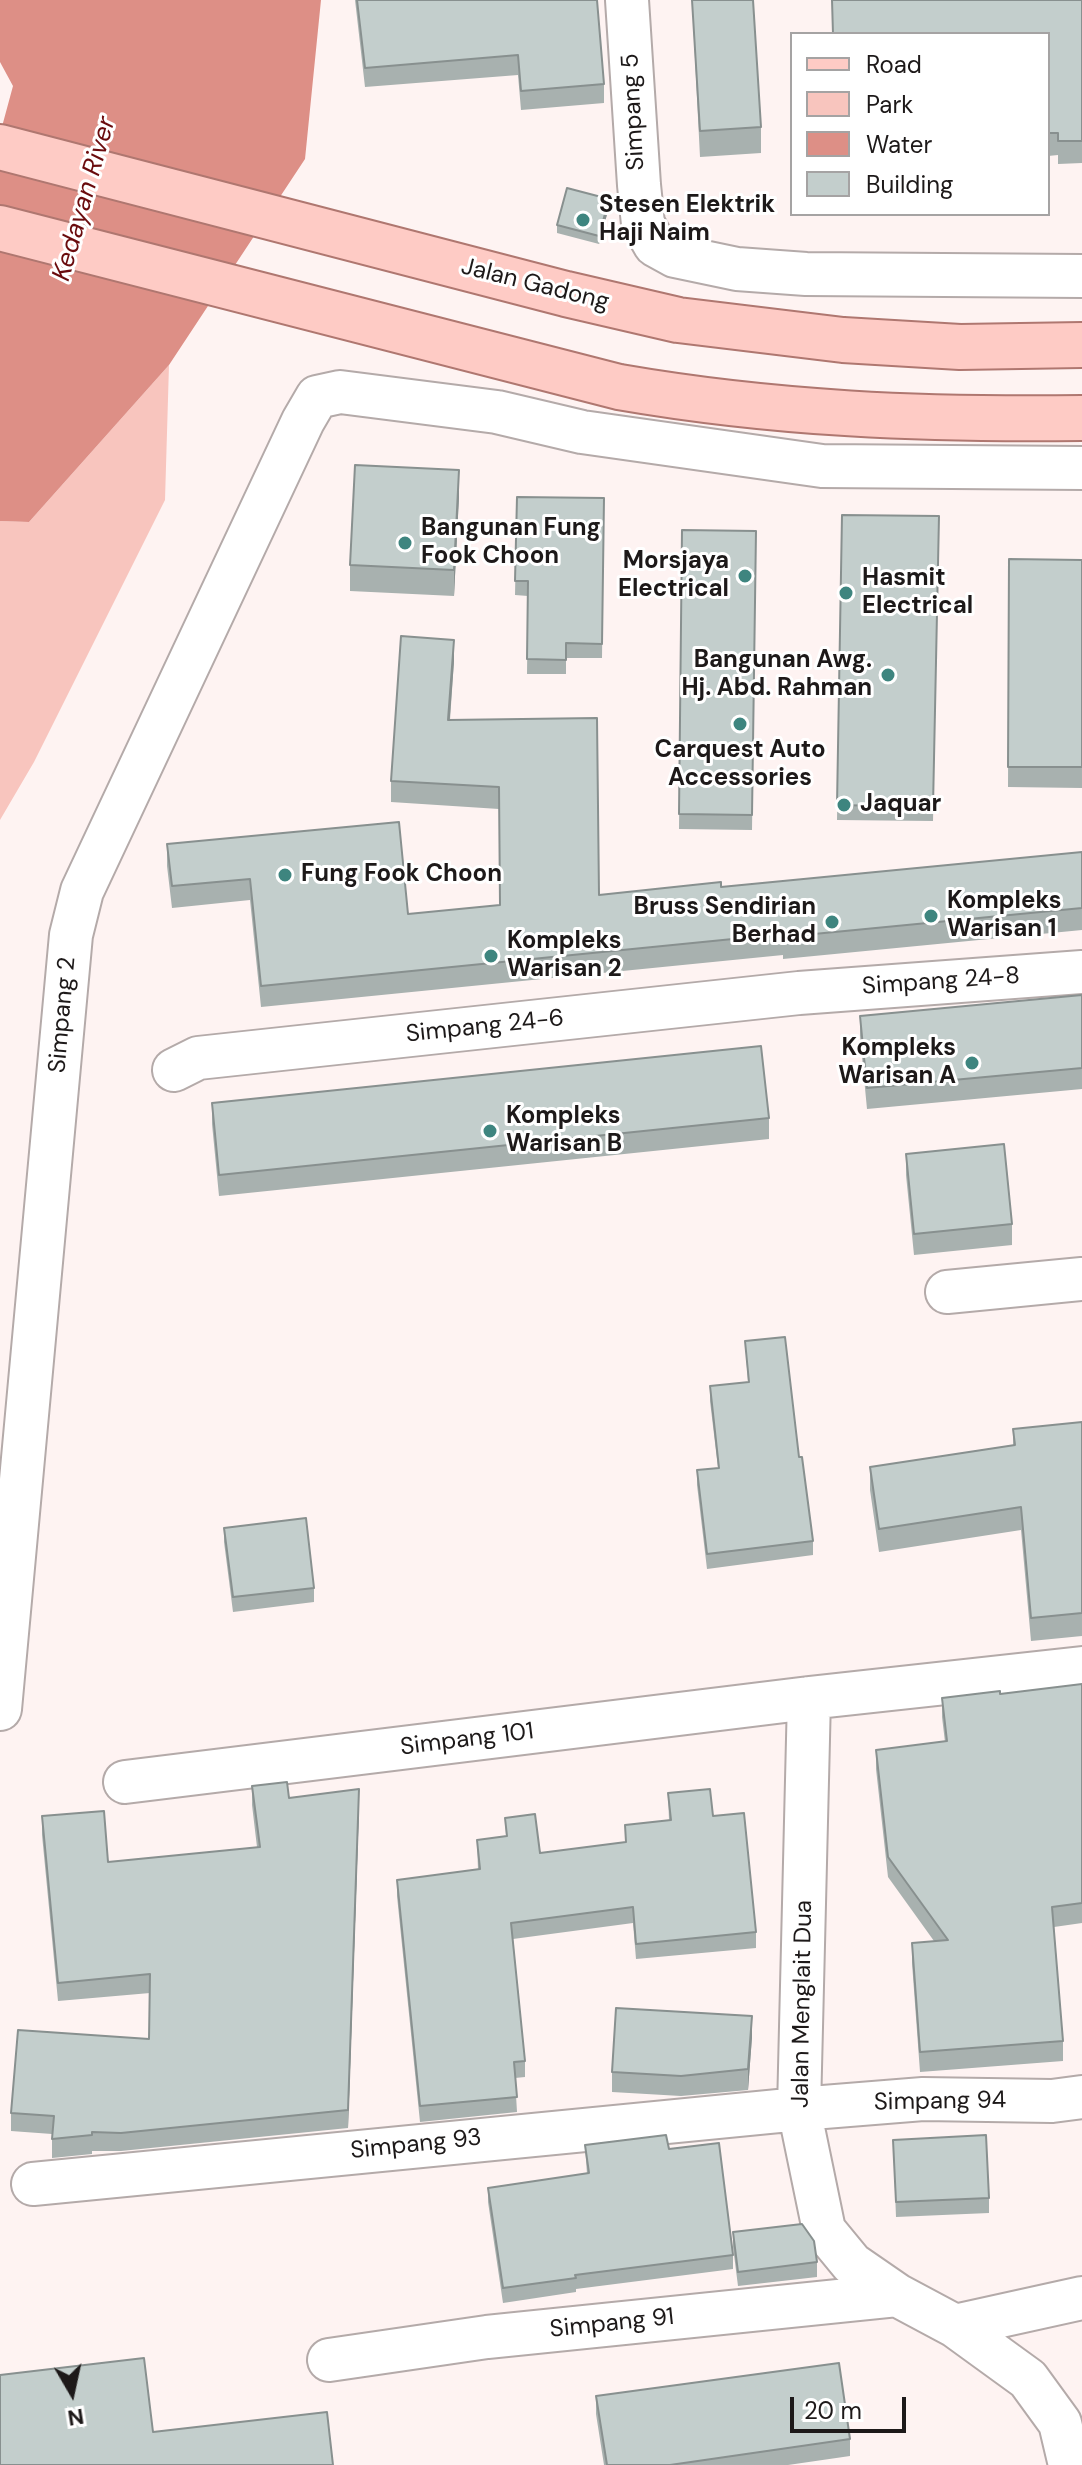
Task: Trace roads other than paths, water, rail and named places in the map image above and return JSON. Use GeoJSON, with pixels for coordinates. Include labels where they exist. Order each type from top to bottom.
{"type":"FeatureCollection","features":[{"type":"Feature","properties":{"kind":"main road","name":"Jalan Gadong"},"geometry":{"type":"LineString","coordinates":[[0,147],[678,320],[751,331],[960,347],[1082,345]]}},
{"type":"Feature","properties":{"kind":"main road"},"geometry":{"type":"LineString","coordinates":[[0,228],[619,387],[706,402],[830,414],[964,420],[1082,418]]}},
{"type":"Feature","properties":{"kind":"street","name":"Simpang 5"},"geometry":{"type":"LineString","coordinates":[[627,0],[643,224],[655,245],[675,256],[737,269],[806,274],[1082,276]]}},
{"type":"Feature","properties":{"kind":"street","name":"Simpang 2"},"geometry":{"type":"LineString","coordinates":[[0,1709],[74,920],[82,891],[317,397],[340,392],[497,412],[582,432],[822,466],[1082,468]]}},
{"type":"Feature","properties":{"kind":"street","name":"Simpang 24-8"},"geometry":{"type":"LineString","coordinates":[[799,993],[1082,972]]}},
{"type":"Feature","properties":{"kind":"street","name":"Simpang 24-6"},"geometry":{"type":"LineString","coordinates":[[174,1070],[198,1058],[799,993]]}},
{"type":"Feature","properties":{"kind":"street"},"geometry":{"type":"LineString","coordinates":[[947,1292],[1082,1279]]}},
{"type":"Feature","properties":{"kind":"street"},"geometry":{"type":"LineString","coordinates":[[809,1698],[1082,1668]]}},
{"type":"Feature","properties":{"kind":"street","name":"Simpang 101"},"geometry":{"type":"LineString","coordinates":[[125,1782],[809,1698]]}},
{"type":"Feature","properties":{"kind":"street","name":"Jalan Menglait Dua"},"geometry":{"type":"LineString","coordinates":[[809,1698],[799,2109],[824,2230],[852,2264],[897,2295],[955,2326],[1028,2379],[1060,2423],[1070,2465]]}},
{"type":"Feature","properties":{"kind":"street","name":"Simpang 94"},"geometry":{"type":"LineString","coordinates":[[799,2109],[923,2099],[1052,2101],[1082,2097]]}},
{"type":"Feature","properties":{"kind":"street","name":"Simpang 93"},"geometry":{"type":"LineString","coordinates":[[33,2184],[799,2109]]}},
{"type":"Feature","properties":{"kind":"street","name":"Simpang 91"},"geometry":{"type":"LineString","coordinates":[[329,2360],[487,2337],[897,2295]]}},
{"type":"Feature","properties":{"kind":"street"},"geometry":{"type":"LineString","coordinates":[[955,2326],[1082,2298]]}},
{"type":"Feature","properties":{"kind":"water","name":"Kedayan River"},"geometry":{"type":"Polygon","coordinates":[[[0,0],[321,0],[305,159],[169,365],[29,522],[0,521],[0,134],[13,86],[0,62],[0,0]]]}},
{"type":"Feature","properties":{"kind":"place","name":"Stesen Elektrik Haji Naim"},"geometry":{"type":"Point","coordinates":[583,220]}},
{"type":"Feature","properties":{"kind":"place","name":"Bangunan Fung Fook Choon"},"geometry":{"type":"Point","coordinates":[405,543]}},
{"type":"Feature","properties":{"kind":"place","name":"Morsjaya Electrical"},"geometry":{"type":"Point","coordinates":[745,576]}},
{"type":"Feature","properties":{"kind":"place","name":"Hasmit Electrical"},"geometry":{"type":"Point","coordinates":[846,593]}},
{"type":"Feature","properties":{"kind":"place","name":"Bangunan Awg. Hj. Abd. Rahman"},"geometry":{"type":"Point","coordinates":[888,675]}},
{"type":"Feature","properties":{"kind":"place","name":"Carquest Auto Accessories"},"geometry":{"type":"Point","coordinates":[740,724]}},
{"type":"Feature","properties":{"kind":"place","name":"Jaquar"},"geometry":{"type":"Point","coordinates":[844,805]}},
{"type":"Feature","properties":{"kind":"place","name":"Fung Fook Choon"},"geometry":{"type":"Point","coordinates":[285,875]}},
{"type":"Feature","properties":{"kind":"place","name":"Kompleks Warisan 1"},"geometry":{"type":"Point","coordinates":[931,916]}},
{"type":"Feature","properties":{"kind":"place","name":"Bruss Sendirian Berhad"},"geometry":{"type":"Point","coordinates":[832,922]}},
{"type":"Feature","properties":{"kind":"place","name":"Kompleks Warisan 2"},"geometry":{"type":"Point","coordinates":[491,956]}},
{"type":"Feature","properties":{"kind":"place","name":"Kompleks Warisan A"},"geometry":{"type":"Point","coordinates":[972,1063]}},
{"type":"Feature","properties":{"kind":"place","name":"Kompleks Warisan B"},"geometry":{"type":"Point","coordinates":[490,1131]}}]}
